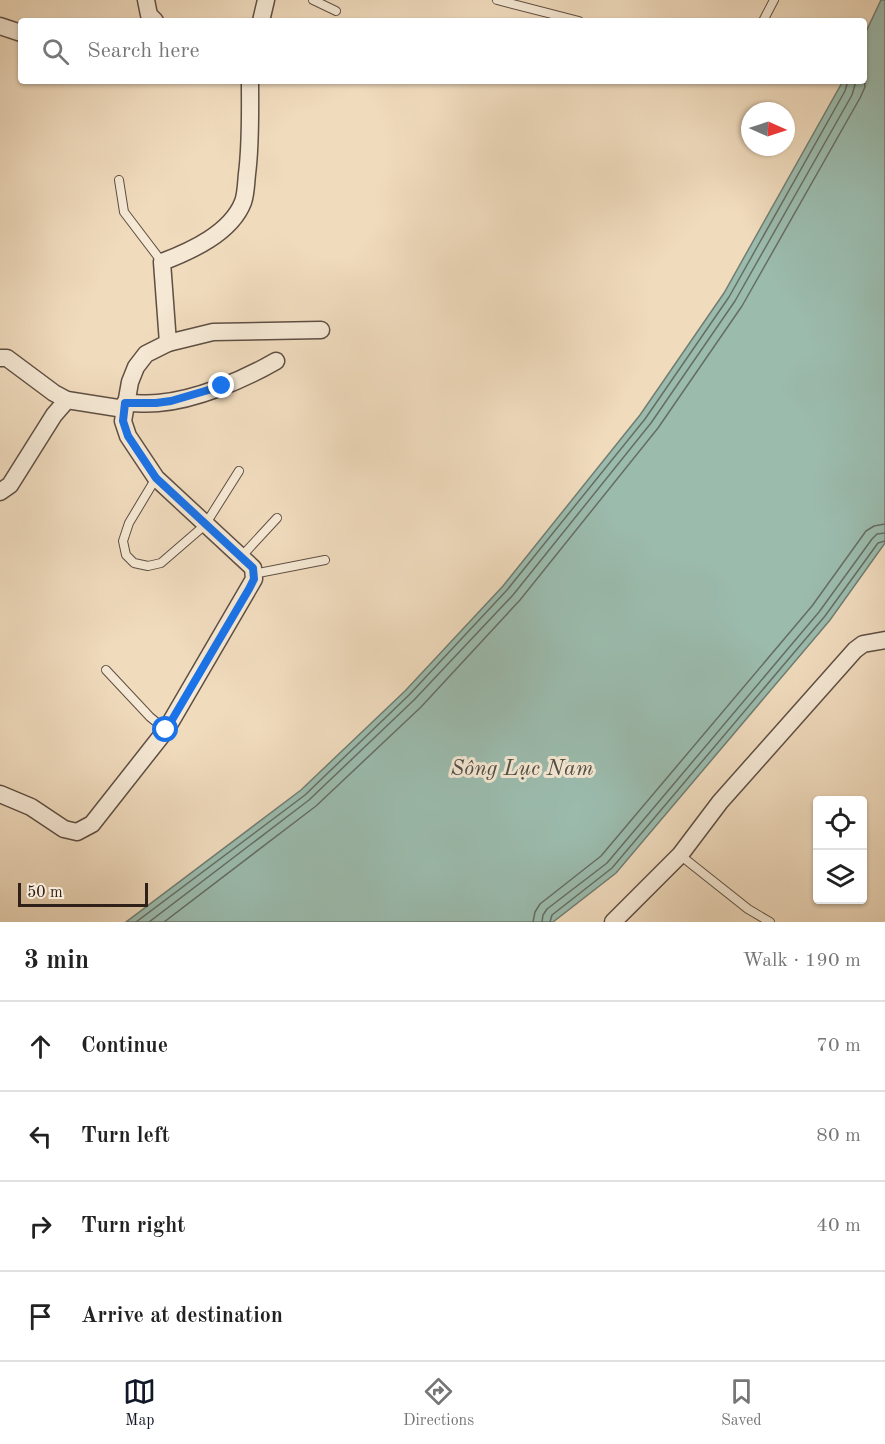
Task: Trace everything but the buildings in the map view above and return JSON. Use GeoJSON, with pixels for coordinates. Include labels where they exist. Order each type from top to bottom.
{"type":"FeatureCollection","features":[{"type":"Feature","properties":{"kind":"street"},"geometry":{"type":"LineString","coordinates":[[146,0],[149,15],[152,18]]}},
{"type":"Feature","properties":{"kind":"street"},"geometry":{"type":"LineString","coordinates":[[262,18],[266,0]]}},
{"type":"Feature","properties":{"kind":"street"},"geometry":{"type":"LineString","coordinates":[[0,26],[18,32]]}},
{"type":"Feature","properties":{"kind":"street"},"geometry":{"type":"LineString","coordinates":[[168,343],[162,262],[216,234],[227,225],[243,202],[251,141],[250,84]]}},
{"type":"Feature","properties":{"kind":"street"},"geometry":{"type":"LineString","coordinates":[[0,794],[31,807],[64,829],[77,832],[92,824],[166,730],[254,579],[253,568],[156,478],[128,436],[123,421],[124,406],[136,367],[146,354],[168,343],[213,332],[321,330]]}},
{"type":"Feature","properties":{"kind":"street"},"geometry":{"type":"LineString","coordinates":[[0,358],[8,358],[54,393],[68,400],[124,406],[171,401],[244,379],[276,362]]}},
{"type":"Feature","properties":{"kind":"street"},"geometry":{"type":"LineString","coordinates":[[0,492],[10,485],[54,415],[68,400]]}},
{"type":"Feature","properties":{"kind":"street"},"geometry":{"type":"LineString","coordinates":[[613,922],[680,855],[720,802],[855,650],[863,644],[885,640]]}},
{"type":"Feature","properties":{"kind":"lane"},"geometry":{"type":"LineString","coordinates":[[313,0],[336,11]]}},
{"type":"Feature","properties":{"kind":"lane"},"geometry":{"type":"LineString","coordinates":[[497,0],[567,18]]}},
{"type":"Feature","properties":{"kind":"lane"},"geometry":{"type":"LineString","coordinates":[[765,18],[774,0]]}},
{"type":"Feature","properties":{"kind":"lane"},"geometry":{"type":"LineString","coordinates":[[119,180],[124,212],[162,262]]}},
{"type":"Feature","properties":{"kind":"lane"},"geometry":{"type":"LineString","coordinates":[[156,478],[129,523],[123,541],[126,555],[134,563],[154,566],[205,525],[239,471]]}},
{"type":"Feature","properties":{"kind":"lane"},"geometry":{"type":"LineString","coordinates":[[241,557],[277,518]]}},
{"type":"Feature","properties":{"kind":"lane"},"geometry":{"type":"LineString","coordinates":[[253,574],[325,560]]}},
{"type":"Feature","properties":{"kind":"lane"},"geometry":{"type":"LineString","coordinates":[[106,670],[150,717],[166,730]]}},
{"type":"Feature","properties":{"kind":"lane"},"geometry":{"type":"LineString","coordinates":[[680,855],[748,909],[770,922]]}},
{"type":"Feature","properties":{"kind":"water","name":"Sông Lục Nam"},"geometry":{"type":"Polygon","coordinates":[[[881,0],[885,0],[885,543],[830,620],[616,873],[553,922],[126,922],[301,790],[405,691],[503,586],[640,415],[724,293],[841,84],[867,84],[867,30],[881,0]]]}},
{"type":"Feature","properties":{"kind":"route"},"geometry":{"type":"LineString","coordinates":[[166,730],[249,589],[254,579],[253,568],[156,478],[128,436],[123,421],[125,403],[171,401],[222,386]]}}]}
